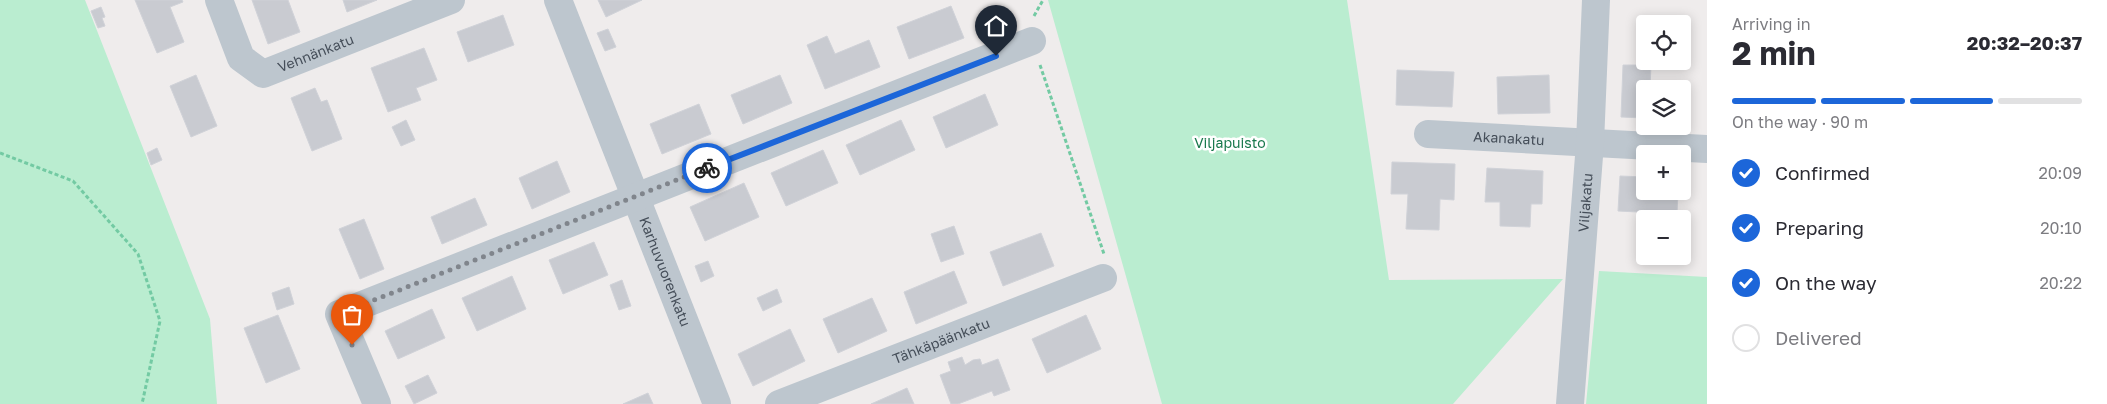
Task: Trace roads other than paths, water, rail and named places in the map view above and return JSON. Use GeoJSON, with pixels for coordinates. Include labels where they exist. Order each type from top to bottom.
{"type":"FeatureCollection","features":[{"type":"Feature","properties":{"kind":"street","name":"Vehnänkatu"},"geometry":{"type":"LineString","coordinates":[[219,0],[241,58],[263,74],[452,0]]}},
{"type":"Feature","properties":{"kind":"street","name":"Karhuvuorenkatu"},"geometry":{"type":"LineString","coordinates":[[558,0],[717,404]]}},
{"type":"Feature","properties":{"kind":"street","name":"Viljakatu"},"geometry":{"type":"LineString","coordinates":[[1570,404],[1590,143],[1596,0]]}},
{"type":"Feature","properties":{"kind":"street"},"geometry":{"type":"LineString","coordinates":[[377,404],[339,314],[1032,42]]}},
{"type":"Feature","properties":{"kind":"street","name":"Akanakatu"},"geometry":{"type":"LineString","coordinates":[[1428,134],[1707,150]]}},
{"type":"Feature","properties":{"kind":"street","name":"Tähkäpäänkatu"},"geometry":{"type":"LineString","coordinates":[[779,404],[1103,278]]}},
{"type":"Feature","properties":{"kind":"park label","name":"Viljapuisto"},"geometry":{"type":"Point","coordinates":[1230,143]}}]}
